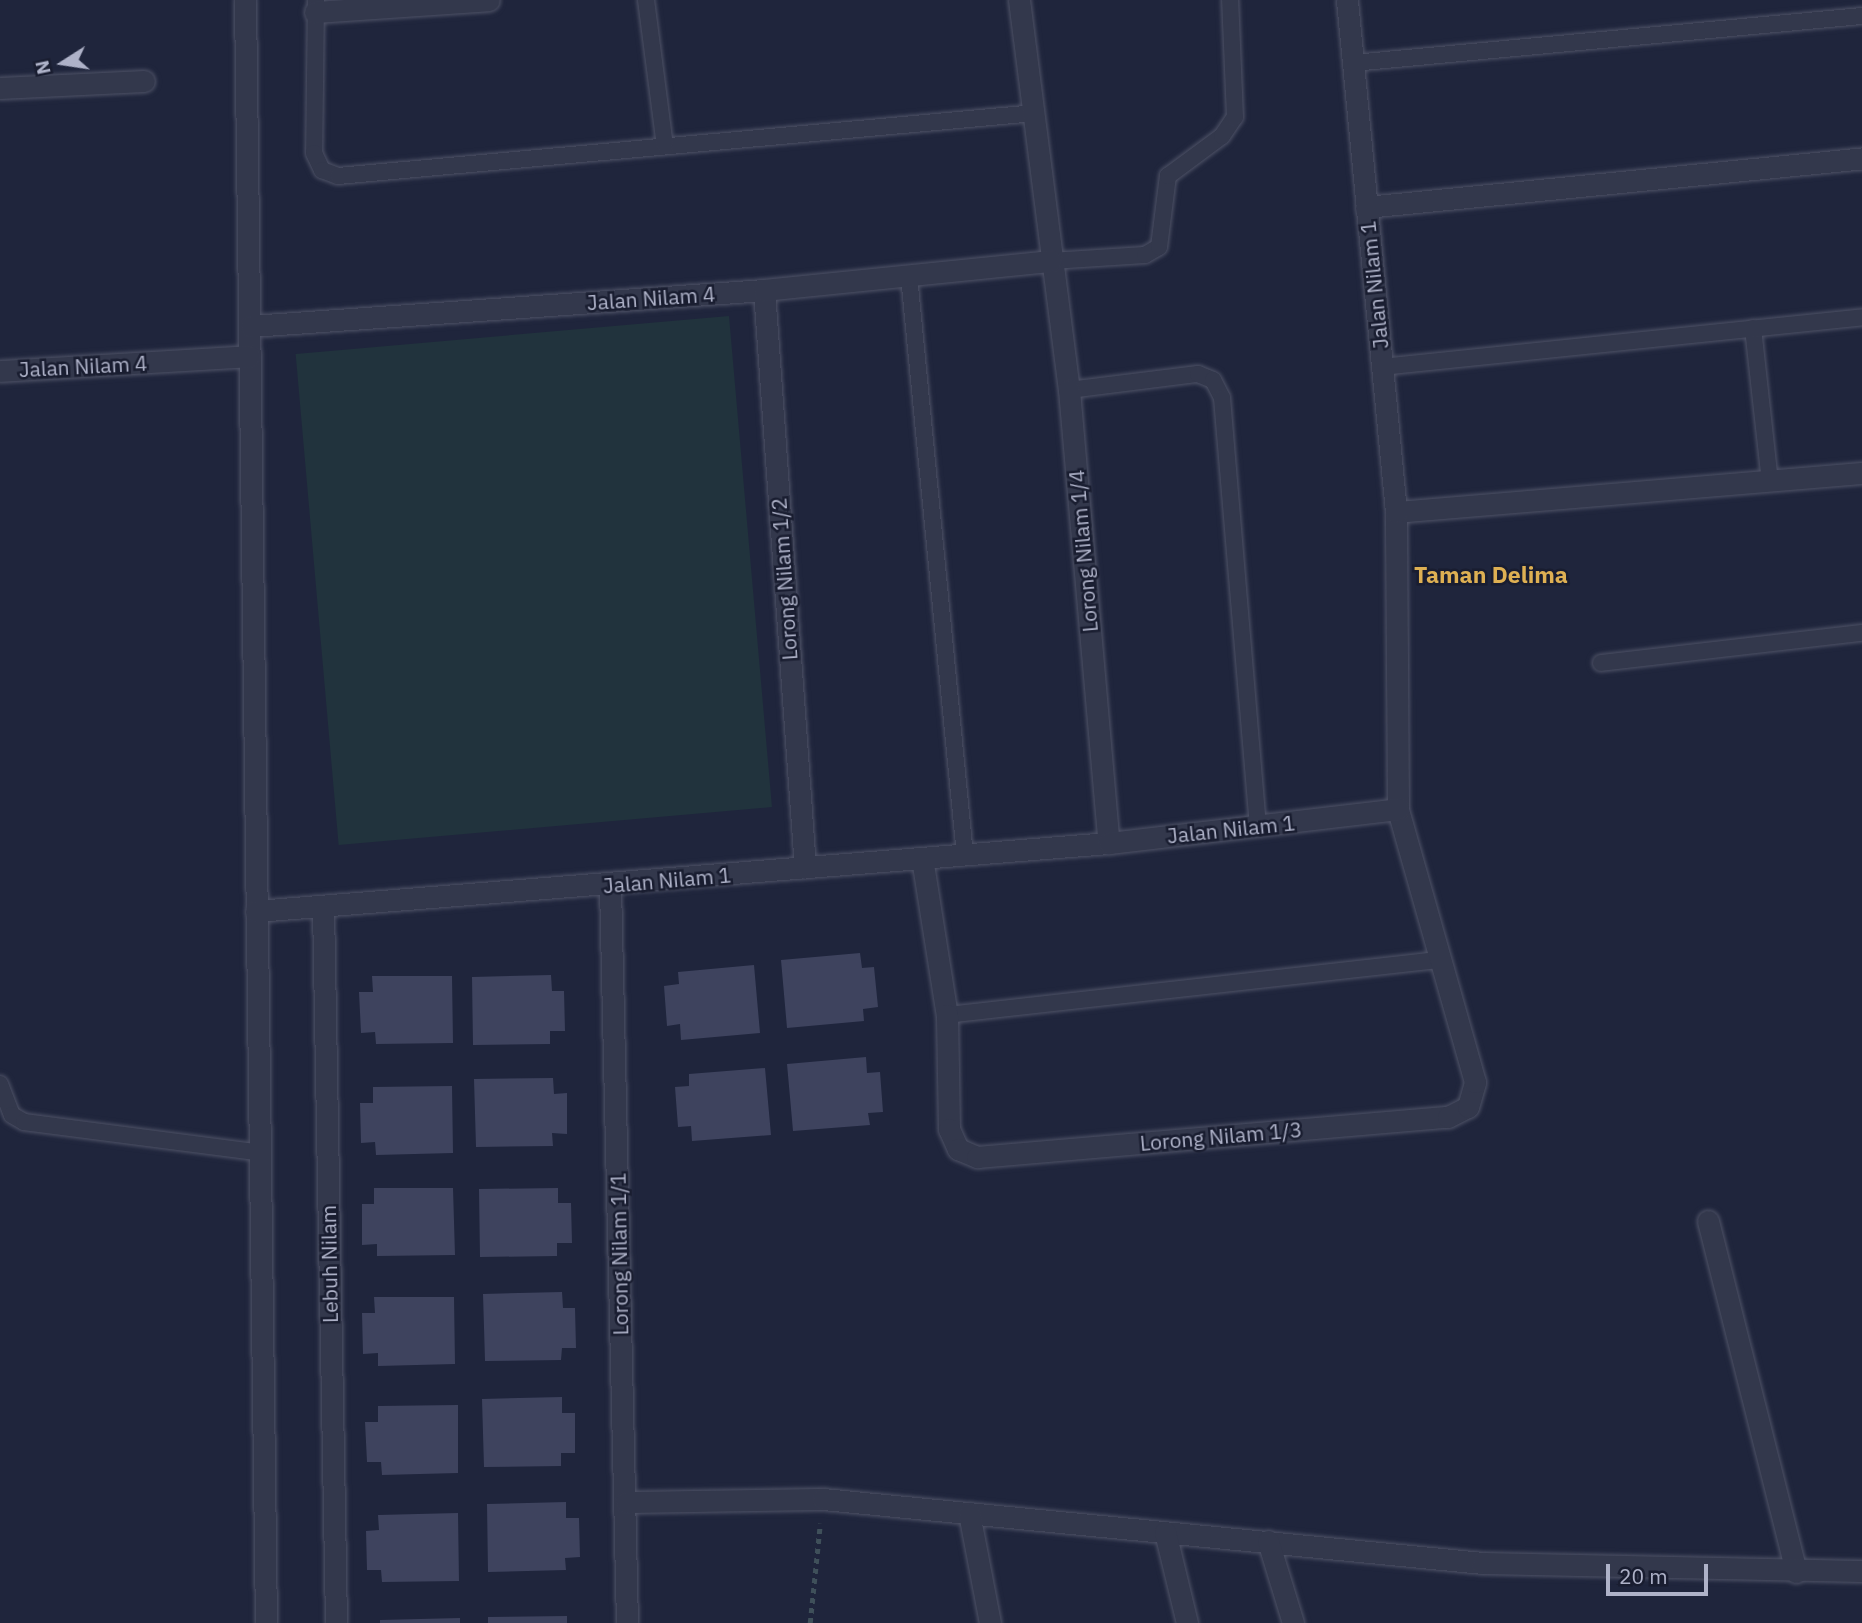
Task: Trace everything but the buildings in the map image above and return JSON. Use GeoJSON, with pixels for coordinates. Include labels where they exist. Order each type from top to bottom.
{"type":"FeatureCollection","features":[{"type":"Feature","properties":{"kind":"street"},"geometry":{"type":"LineString","coordinates":[[245,0],[251,326],[256,1152],[266,1623]]}},
{"type":"Feature","properties":{"kind":"street"},"geometry":{"type":"LineString","coordinates":[[315,6],[489,0]]}},
{"type":"Feature","properties":{"kind":"street","name":"Lorong Nilam 1/4"},"geometry":{"type":"LineString","coordinates":[[1019,0],[1036,113],[1051,261],[1069,390],[1109,843]]}},
{"type":"Feature","properties":{"kind":"street","name":"Jalan Nilam 1"},"geometry":{"type":"LineString","coordinates":[[256,911],[610,886],[1109,843],[1398,809],[1396,512],[1348,0]]}},
{"type":"Feature","properties":{"kind":"street"},"geometry":{"type":"LineString","coordinates":[[0,88],[144,81]]}},
{"type":"Feature","properties":{"kind":"street"},"geometry":{"type":"LineString","coordinates":[[1366,207],[1862,158]]}},
{"type":"Feature","properties":{"kind":"street","name":"Jalan Nilam 4"},"geometry":{"type":"LineString","coordinates":[[251,326],[764,290],[1051,261]]}},
{"type":"Feature","properties":{"kind":"street","name":"Lorong Nilam 1/2"},"geometry":{"type":"LineString","coordinates":[[764,290],[805,868]]}},
{"type":"Feature","properties":{"kind":"street","name":"Jalan Nilam 4"},"geometry":{"type":"LineString","coordinates":[[0,371],[250,356]]}},
{"type":"Feature","properties":{"kind":"street"},"geometry":{"type":"LineString","coordinates":[[1396,512],[1862,473]]}},
{"type":"Feature","properties":{"kind":"street","name":"Lorong Nilam 1/3"},"geometry":{"type":"LineString","coordinates":[[922,858],[947,1015],[949,1129],[958,1149],[977,1157],[1448,1117],[1468,1107],[1475,1082],[1398,809]]}},
{"type":"Feature","properties":{"kind":"street","name":"Lorong Nilam 1/1"},"geometry":{"type":"LineString","coordinates":[[610,886],[627,1623]]}},
{"type":"Feature","properties":{"kind":"street","name":"Lebuh Nilam"},"geometry":{"type":"LineString","coordinates":[[323,906],[336,1623]]}},
{"type":"Feature","properties":{"kind":"street"},"geometry":{"type":"LineString","coordinates":[[1707,1221],[1796,1572]]}},
{"type":"Feature","properties":{"kind":"street"},"geometry":{"type":"LineString","coordinates":[[626,1502],[823,1499],[1483,1563],[1796,1572],[1862,1571]]}},
{"type":"Feature","properties":{"kind":"street"},"geometry":{"type":"LineString","coordinates":[[969,1513],[990,1623]]}},
{"type":"Feature","properties":{"kind":"street"},"geometry":{"type":"LineString","coordinates":[[1165,1532],[1186,1623]]}},
{"type":"Feature","properties":{"kind":"street"},"geometry":{"type":"LineString","coordinates":[[1268,1541],[1293,1623]]}},
{"type":"Feature","properties":{"kind":"lane"},"geometry":{"type":"LineString","coordinates":[[646,0],[665,146]]}},
{"type":"Feature","properties":{"kind":"lane"},"geometry":{"type":"LineString","coordinates":[[1051,261],[1145,255],[1159,247],[1168,176],[1222,136],[1235,117],[1230,0]]}},
{"type":"Feature","properties":{"kind":"lane"},"geometry":{"type":"LineString","coordinates":[[315,6],[314,153],[322,170],[338,176],[1036,113]]}},
{"type":"Feature","properties":{"kind":"lane"},"geometry":{"type":"LineString","coordinates":[[1353,63],[1862,16]]}},
{"type":"Feature","properties":{"kind":"lane"},"geometry":{"type":"LineString","coordinates":[[909,276],[965,855]]}},
{"type":"Feature","properties":{"kind":"lane"},"geometry":{"type":"LineString","coordinates":[[1382,367],[1862,317]]}},
{"type":"Feature","properties":{"kind":"lane"},"geometry":{"type":"LineString","coordinates":[[1753,328],[1770,481]]}},
{"type":"Feature","properties":{"kind":"lane"},"geometry":{"type":"LineString","coordinates":[[1069,390],[1198,374],[1213,380],[1222,398],[1258,827]]}},
{"type":"Feature","properties":{"kind":"lane"},"geometry":{"type":"LineString","coordinates":[[1601,663],[1862,633]]}},
{"type":"Feature","properties":{"kind":"lane"},"geometry":{"type":"LineString","coordinates":[[947,1015],[1439,960]]}},
{"type":"Feature","properties":{"kind":"lane"},"geometry":{"type":"LineString","coordinates":[[0,1084],[12,1115],[24,1122],[256,1152]]}},
{"type":"Feature","properties":{"kind":"path"},"geometry":{"type":"LineString","coordinates":[[810,1623],[823,1499]]}},
{"type":"Feature","properties":{"kind":"shaded area"},"geometry":{"type":"Polygon","coordinates":[[[729,316],[772,807],[339,845],[296,354],[729,316]]]}},
{"type":"Feature","properties":{"kind":"district","name":"Taman Delima"},"geometry":{"type":"Point","coordinates":[1491,574]}}]}
